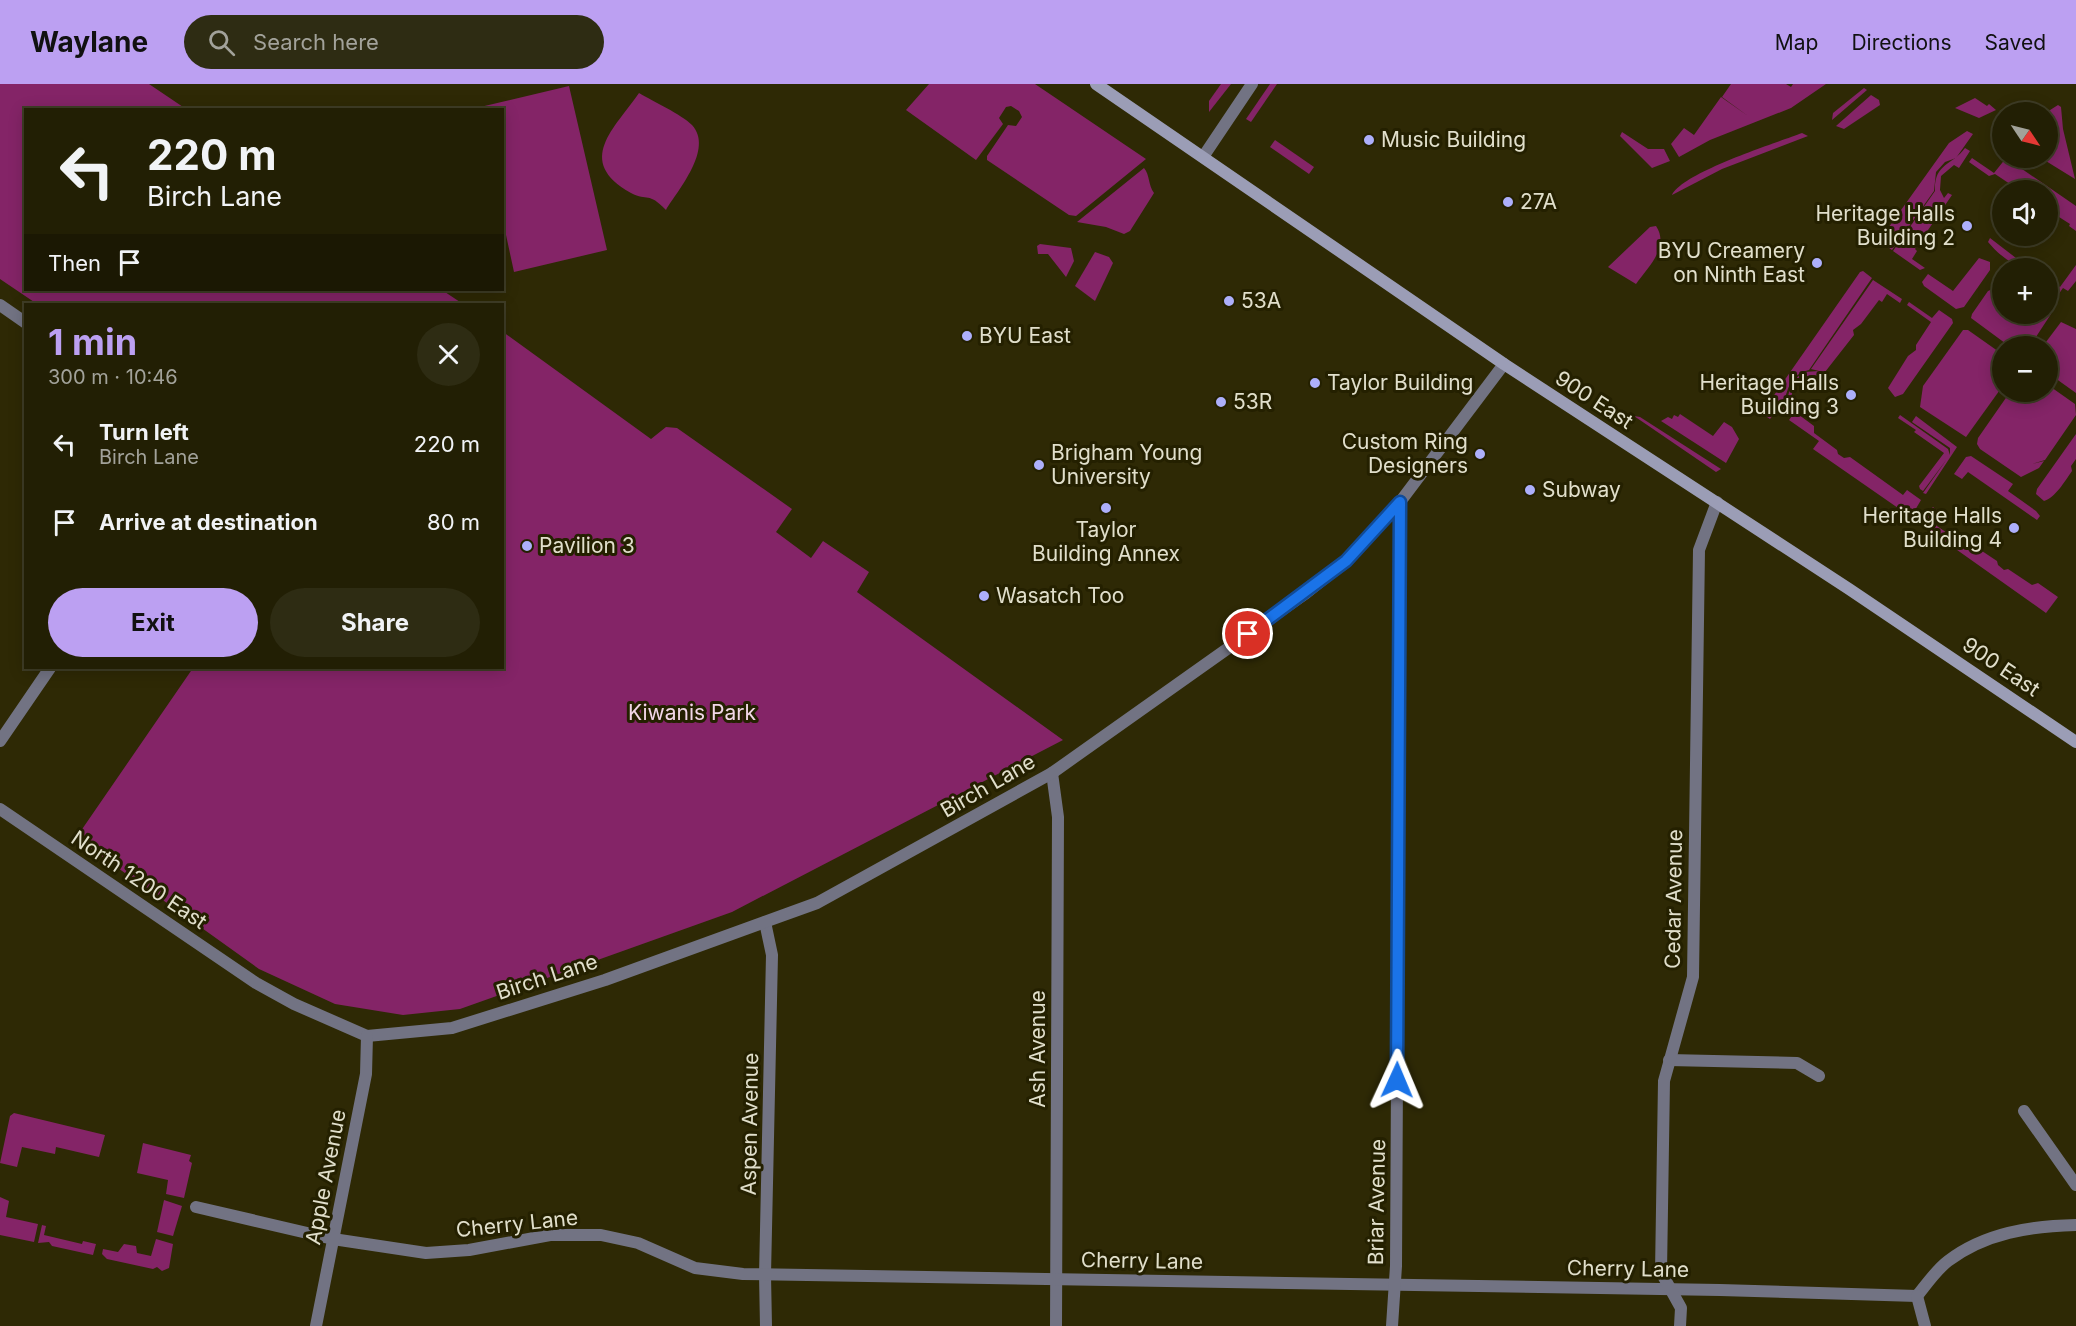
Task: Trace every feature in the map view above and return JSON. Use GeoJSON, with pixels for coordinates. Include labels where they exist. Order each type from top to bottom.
{"type":"FeatureCollection","features":[{"type":"Feature","properties":{"kind":"main road","name":"900 East"},"geometry":{"type":"LineString","coordinates":[[1096,84],[1504,364],[1717,502],[2076,742]]}},
{"type":"Feature","properties":{"kind":"street"},"geometry":{"type":"LineString","coordinates":[[1203,158],[1252,84]]}},
{"type":"Feature","properties":{"kind":"street"},"geometry":{"type":"LineString","coordinates":[[0,305],[24,322]]}},
{"type":"Feature","properties":{"kind":"street","name":"Birch Lane"},"geometry":{"type":"LineString","coordinates":[[367,1036],[452,1028],[605,980],[817,903],[1052,772],[1306,592],[1346,561],[1400,502],[1504,364]]}},
{"type":"Feature","properties":{"kind":"street","name":"Briar Avenue"},"geometry":{"type":"LineString","coordinates":[[1392,1326],[1395,1285],[1400,502]]}},
{"type":"Feature","properties":{"kind":"street","name":"Cedar Avenue"},"geometry":{"type":"LineString","coordinates":[[1680,1326],[1681,1308],[1660,1272],[1664,1081],[1693,977],[1699,550],[1717,502]]}},
{"type":"Feature","properties":{"kind":"street"},"geometry":{"type":"LineString","coordinates":[[0,741],[49,669]]}},
{"type":"Feature","properties":{"kind":"street","name":"Ash Avenue"},"geometry":{"type":"LineString","coordinates":[[1052,772],[1058,817],[1056,1326]]}},
{"type":"Feature","properties":{"kind":"street","name":"North 1200 East"},"geometry":{"type":"LineString","coordinates":[[0,809],[255,983],[294,1004],[367,1036]]}},
{"type":"Feature","properties":{"kind":"street","name":"Aspen Avenue"},"geometry":{"type":"LineString","coordinates":[[765,922],[772,955],[765,1275],[766,1326]]}},
{"type":"Feature","properties":{"kind":"street","name":"Apple Avenue"},"geometry":{"type":"LineString","coordinates":[[316,1326],[366,1074],[367,1036]]}},
{"type":"Feature","properties":{"kind":"street"},"geometry":{"type":"LineString","coordinates":[[1669,1060],[1797,1063],[1819,1076]]}},
{"type":"Feature","properties":{"kind":"street"},"geometry":{"type":"LineString","coordinates":[[2024,1111],[2076,1185]]}},
{"type":"Feature","properties":{"kind":"street","name":"Cherry Lane"},"geometry":{"type":"LineString","coordinates":[[196,1208],[333,1239],[426,1253],[469,1250],[550,1235],[601,1235],[638,1243],[695,1268],[765,1275],[1917,1296]]}},
{"type":"Feature","properties":{"kind":"street"},"geometry":{"type":"LineString","coordinates":[[1925,1326],[1917,1296],[1946,1262],[2002,1233],[2076,1225]]}},
{"type":"Feature","properties":{"kind":"green space"},"geometry":{"type":"Polygon","coordinates":[[[0,84],[149,84],[185,108],[24,108],[24,291],[444,291],[462,303],[36,303],[0,279],[0,84]]]}},
{"type":"Feature","properties":{"kind":"green space"},"geometry":{"type":"Polygon","coordinates":[[[929,84],[1035,84],[1146,159],[1076,216],[1069,215],[987,160],[987,156],[1008,125],[1016,126],[1022,117],[1019,111],[1011,106],[1006,107],[999,118],[1003,124],[976,160],[906,110],[929,84]]]}},
{"type":"Feature","properties":{"kind":"green space"},"geometry":{"type":"Polygon","coordinates":[[[1221,84],[1231,84],[1209,112],[1209,101],[1221,84]]]}},
{"type":"Feature","properties":{"kind":"green space"},"geometry":{"type":"Polygon","coordinates":[[[1270,84],[1277,84],[1251,122],[1246,119],[1270,84]]]}},
{"type":"Feature","properties":{"kind":"green space"},"geometry":{"type":"Polygon","coordinates":[[[1731,84],[1786,84],[1791,87],[1793,84],[1826,84],[1791,108],[1710,140],[1679,157],[1671,144],[1684,128],[1694,135],[1721,97],[1748,116],[1722,97],[1731,84]]]}},
{"type":"Feature","properties":{"kind":"green space"},"geometry":{"type":"Polygon","coordinates":[[[569,86],[607,250],[514,272],[504,226],[504,108],[476,108],[569,86]]]}},
{"type":"Feature","properties":{"kind":"green space"},"geometry":{"type":"Polygon","coordinates":[[[1864,88],[1867,90],[1832,120],[1833,113],[1864,88]]]}},
{"type":"Feature","properties":{"kind":"green space"},"geometry":{"type":"Polygon","coordinates":[[[639,93],[687,121],[698,135],[699,146],[692,169],[666,210],[655,201],[631,193],[614,181],[605,169],[602,157],[611,132],[639,93]]]}},
{"type":"Feature","properties":{"kind":"green space"},"geometry":{"type":"Polygon","coordinates":[[[1871,95],[1879,100],[1880,105],[1844,129],[1836,126],[1871,95]]]}},
{"type":"Feature","properties":{"kind":"green space"},"geometry":{"type":"Polygon","coordinates":[[[1975,98],[1987,106],[1989,104],[1992,107],[1992,112],[1979,118],[1955,108],[1975,98]]]}},
{"type":"Feature","properties":{"kind":"green space"},"geometry":{"type":"Polygon","coordinates":[[[2058,105],[2061,107],[2063,129],[2075,179],[2057,168],[2058,105]]]}},
{"type":"Feature","properties":{"kind":"green space"},"geometry":{"type":"Polygon","coordinates":[[[1967,131],[1973,134],[1956,158],[1945,162],[1936,172],[1934,191],[1892,250],[1882,243],[1881,238],[1949,143],[1967,131]]]}},
{"type":"Feature","properties":{"kind":"green space"},"geometry":{"type":"Polygon","coordinates":[[[1622,132],[1648,149],[1664,149],[1670,161],[1652,168],[1620,136],[1622,132]]]}},
{"type":"Feature","properties":{"kind":"green space"},"geometry":{"type":"Polygon","coordinates":[[[1802,133],[1808,136],[1722,169],[1672,195],[1693,177],[1711,168],[1802,133]]]}},
{"type":"Feature","properties":{"kind":"green space"},"geometry":{"type":"Polygon","coordinates":[[[1275,140],[1314,167],[1309,174],[1270,147],[1275,140]]]}},
{"type":"Feature","properties":{"kind":"green space"},"geometry":{"type":"Polygon","coordinates":[[[1965,148],[1970,151],[1959,168],[1954,165],[1941,176],[1940,190],[1944,198],[1948,193],[1952,195],[1915,249],[1917,251],[1912,259],[1925,268],[1920,270],[1893,251],[1935,191],[1937,175],[1965,148]]]}},
{"type":"Feature","properties":{"kind":"green space"},"geometry":{"type":"Polygon","coordinates":[[[1972,158],[1994,173],[1998,168],[2021,168],[2038,180],[2004,180],[1995,174],[1989,176],[1969,162],[1972,158]]]}},
{"type":"Feature","properties":{"kind":"green space"},"geometry":{"type":"Polygon","coordinates":[[[1144,168],[1154,193],[1130,231],[1124,234],[1106,227],[1077,222],[1144,168]]]}},
{"type":"Feature","properties":{"kind":"green space"},"geometry":{"type":"Polygon","coordinates":[[[2058,194],[2076,206],[2076,231],[2069,226],[2070,224],[2058,216],[2058,194]]]}},
{"type":"Feature","properties":{"kind":"green space"},"geometry":{"type":"Polygon","coordinates":[[[1656,226],[1660,234],[1659,249],[1656,257],[1636,284],[1608,267],[1650,227],[1656,226]]]}},
{"type":"Feature","properties":{"kind":"green space"},"geometry":{"type":"Polygon","coordinates":[[[1990,238],[1992,246],[2000,246],[2016,258],[2005,258],[1997,252],[1988,242],[1990,238]]]}},
{"type":"Feature","properties":{"kind":"green space"},"geometry":{"type":"Polygon","coordinates":[[[1040,244],[1071,248],[1074,261],[1066,277],[1048,254],[1038,254],[1037,246],[1040,244]]]}},
{"type":"Feature","properties":{"kind":"green space"},"geometry":{"type":"Polygon","coordinates":[[[1095,252],[1109,257],[1113,263],[1095,301],[1075,286],[1095,252]]]}},
{"type":"Feature","properties":{"kind":"green space"},"geometry":{"type":"Polygon","coordinates":[[[1979,258],[1990,262],[1990,270],[1964,307],[1956,309],[1924,286],[1922,282],[1928,274],[1953,291],[1979,258]]]}},
{"type":"Feature","properties":{"kind":"green space"},"geometry":{"type":"Polygon","coordinates":[[[2076,265],[2076,281],[2068,291],[2063,288],[2058,295],[2058,286],[2060,287],[2076,265]]]}},
{"type":"Feature","properties":{"kind":"green space"},"geometry":{"type":"Polygon","coordinates":[[[1863,271],[1872,278],[1809,370],[1795,377],[1791,382],[1782,406],[1770,419],[1764,415],[1763,411],[1860,272],[1863,271]]]}},
{"type":"Feature","properties":{"kind":"green space"},"geometry":{"type":"Polygon","coordinates":[[[1873,280],[1902,299],[1900,303],[1887,294],[1882,302],[1879,300],[1861,324],[1853,330],[1854,335],[1825,372],[1819,385],[1808,377],[1819,377],[1815,375],[1806,377],[1802,379],[1793,389],[1792,398],[1796,401],[1785,416],[1780,413],[1787,402],[1791,382],[1804,372],[1819,371],[1811,369],[1873,280]]]}},
{"type":"Feature","properties":{"kind":"green space"},"geometry":{"type":"Polygon","coordinates":[[[1992,289],[1992,324],[2044,324],[2037,336],[1995,336],[1971,318],[1988,291],[1992,289]]]}},
{"type":"Feature","properties":{"kind":"green space"},"geometry":{"type":"Polygon","coordinates":[[[1909,302],[1932,318],[1939,310],[1952,319],[1953,323],[1903,394],[1895,397],[1888,388],[1908,356],[1916,350],[1916,345],[1931,322],[1907,305],[1909,302]]]}},
{"type":"Feature","properties":{"kind":"green space"},"geometry":{"type":"Polygon","coordinates":[[[2061,322],[2076,329],[2076,393],[2058,380],[2058,336],[2050,336],[2061,322]]]}},
{"type":"Feature","properties":{"kind":"green space"},"geometry":{"type":"Polygon","coordinates":[[[1963,330],[1968,330],[1992,347],[1992,401],[1966,437],[1920,407],[1923,386],[1963,330]]]}},
{"type":"Feature","properties":{"kind":"green space","name":"Kiwanis Park"},"geometry":{"type":"Polygon","coordinates":[[[504,333],[651,439],[666,427],[677,428],[792,509],[776,532],[811,558],[823,541],[869,572],[857,592],[1063,740],[732,912],[460,1009],[403,1015],[335,1004],[259,969],[76,838],[192,669],[504,669],[504,333]]]}},
{"type":"Feature","properties":{"kind":"green space"},"geometry":{"type":"Polygon","coordinates":[[[2058,392],[2075,404],[2076,415],[2045,460],[2032,464],[2044,461],[2039,468],[2021,477],[1980,449],[1977,444],[1978,438],[2003,402],[2058,402],[2058,392]]]}},
{"type":"Feature","properties":{"kind":"green space"},"geometry":{"type":"Polygon","coordinates":[[[1795,412],[1814,426],[1814,433],[1837,450],[1838,454],[1844,458],[1850,457],[1903,495],[1907,490],[1921,500],[1911,517],[1813,449],[1819,441],[1789,420],[1795,412]]]}},
{"type":"Feature","properties":{"kind":"green space"},"geometry":{"type":"Polygon","coordinates":[[[1680,414],[1713,436],[1724,422],[1732,427],[1739,439],[1726,463],[1661,421],[1668,417],[1672,419],[1674,415],[1678,417],[1680,414]]]}},
{"type":"Feature","properties":{"kind":"green space"},"geometry":{"type":"Polygon","coordinates":[[[1900,415],[1948,449],[1950,455],[1950,448],[1912,422],[1916,416],[1957,447],[1926,494],[1923,493],[1947,459],[1923,491],[1920,489],[1919,486],[1944,453],[1914,432],[1916,430],[1898,418],[1900,415]]]}},
{"type":"Feature","properties":{"kind":"green space"},"geometry":{"type":"Polygon","coordinates":[[[1634,416],[1640,417],[1721,469],[1716,472],[1634,416]]]}},
{"type":"Feature","properties":{"kind":"green space"},"geometry":{"type":"Polygon","coordinates":[[[2076,434],[2076,459],[2071,466],[2072,471],[2056,493],[2044,501],[2036,494],[2037,489],[2076,434]]]}},
{"type":"Feature","properties":{"kind":"green space"},"geometry":{"type":"Polygon","coordinates":[[[1971,456],[2013,484],[2008,491],[2036,511],[2040,516],[2037,520],[1968,472],[1962,479],[1954,474],[1966,457],[1971,456]]]}},
{"type":"Feature","properties":{"kind":"green space"},"geometry":{"type":"Polygon","coordinates":[[[1933,507],[1941,514],[1934,524],[1953,537],[1958,535],[1997,561],[2004,570],[2008,569],[2032,585],[2038,583],[2058,597],[2046,613],[1919,523],[1933,507]]]}},
{"type":"Feature","properties":{"kind":"green space"},"geometry":{"type":"Polygon","coordinates":[[[14,1113],[105,1135],[99,1157],[56,1147],[55,1154],[22,1147],[17,1167],[0,1163],[10,1116],[14,1113]]]}},
{"type":"Feature","properties":{"kind":"green space"},"geometry":{"type":"Polygon","coordinates":[[[143,1143],[191,1155],[189,1161],[192,1163],[184,1198],[166,1194],[168,1180],[137,1173],[143,1143]]]}},
{"type":"Feature","properties":{"kind":"green space"},"geometry":{"type":"Polygon","coordinates":[[[0,1197],[9,1201],[6,1217],[38,1224],[34,1242],[0,1235],[0,1197]]]}},
{"type":"Feature","properties":{"kind":"green space"},"geometry":{"type":"Polygon","coordinates":[[[164,1200],[182,1206],[173,1236],[157,1232],[164,1200]]]}},
{"type":"Feature","properties":{"kind":"green space"},"geometry":{"type":"Polygon","coordinates":[[[42,1225],[46,1226],[44,1235],[82,1244],[83,1241],[96,1244],[93,1255],[52,1246],[49,1242],[38,1243],[42,1225]]]}},
{"type":"Feature","properties":{"kind":"green space"},"geometry":{"type":"Polygon","coordinates":[[[156,1239],[173,1244],[169,1268],[162,1271],[157,1267],[153,1269],[107,1259],[102,1254],[103,1249],[118,1252],[124,1244],[136,1246],[137,1253],[151,1256],[156,1239]]]}},
{"type":"Feature","properties":{"kind":"place","name":"Music Building"},"geometry":{"type":"Point","coordinates":[1369,140]}},
{"type":"Feature","properties":{"kind":"place","name":"27A"},"geometry":{"type":"Point","coordinates":[1508,202]}},
{"type":"Feature","properties":{"kind":"place","name":"Heritage Halls Building 2"},"geometry":{"type":"Point","coordinates":[1967,226]}},
{"type":"Feature","properties":{"kind":"place","name":"BYU Creamery on Ninth East"},"geometry":{"type":"Point","coordinates":[1817,263]}},
{"type":"Feature","properties":{"kind":"place","name":"53A"},"geometry":{"type":"Point","coordinates":[1229,301]}},
{"type":"Feature","properties":{"kind":"place","name":"BYU East"},"geometry":{"type":"Point","coordinates":[967,336]}},
{"type":"Feature","properties":{"kind":"place","name":"Taylor Building"},"geometry":{"type":"Point","coordinates":[1315,383]}},
{"type":"Feature","properties":{"kind":"place","name":"Heritage Halls Building 3"},"geometry":{"type":"Point","coordinates":[1851,395]}},
{"type":"Feature","properties":{"kind":"place","name":"53R"},"geometry":{"type":"Point","coordinates":[1221,402]}},
{"type":"Feature","properties":{"kind":"place","name":"Custom Ring Designers"},"geometry":{"type":"Point","coordinates":[1480,454]}},
{"type":"Feature","properties":{"kind":"place","name":"Brigham Young University"},"geometry":{"type":"Point","coordinates":[1039,465]}},
{"type":"Feature","properties":{"kind":"place","name":"Subway"},"geometry":{"type":"Point","coordinates":[1530,490]}},
{"type":"Feature","properties":{"kind":"place","name":"Taylor Building Annex"},"geometry":{"type":"Point","coordinates":[1106,508]}},
{"type":"Feature","properties":{"kind":"place","name":"Heritage Halls Building 4"},"geometry":{"type":"Point","coordinates":[2014,528]}},
{"type":"Feature","properties":{"kind":"place","name":"Pavilion 3"},"geometry":{"type":"Point","coordinates":[527,546]}},
{"type":"Feature","properties":{"kind":"place","name":"Wasatch Too"},"geometry":{"type":"Point","coordinates":[984,596]}},
{"type":"Feature","properties":{"kind":"route"},"geometry":{"type":"LineString","coordinates":[[1248,634],[1346,561],[1400,502],[1397,1080]]}}]}
